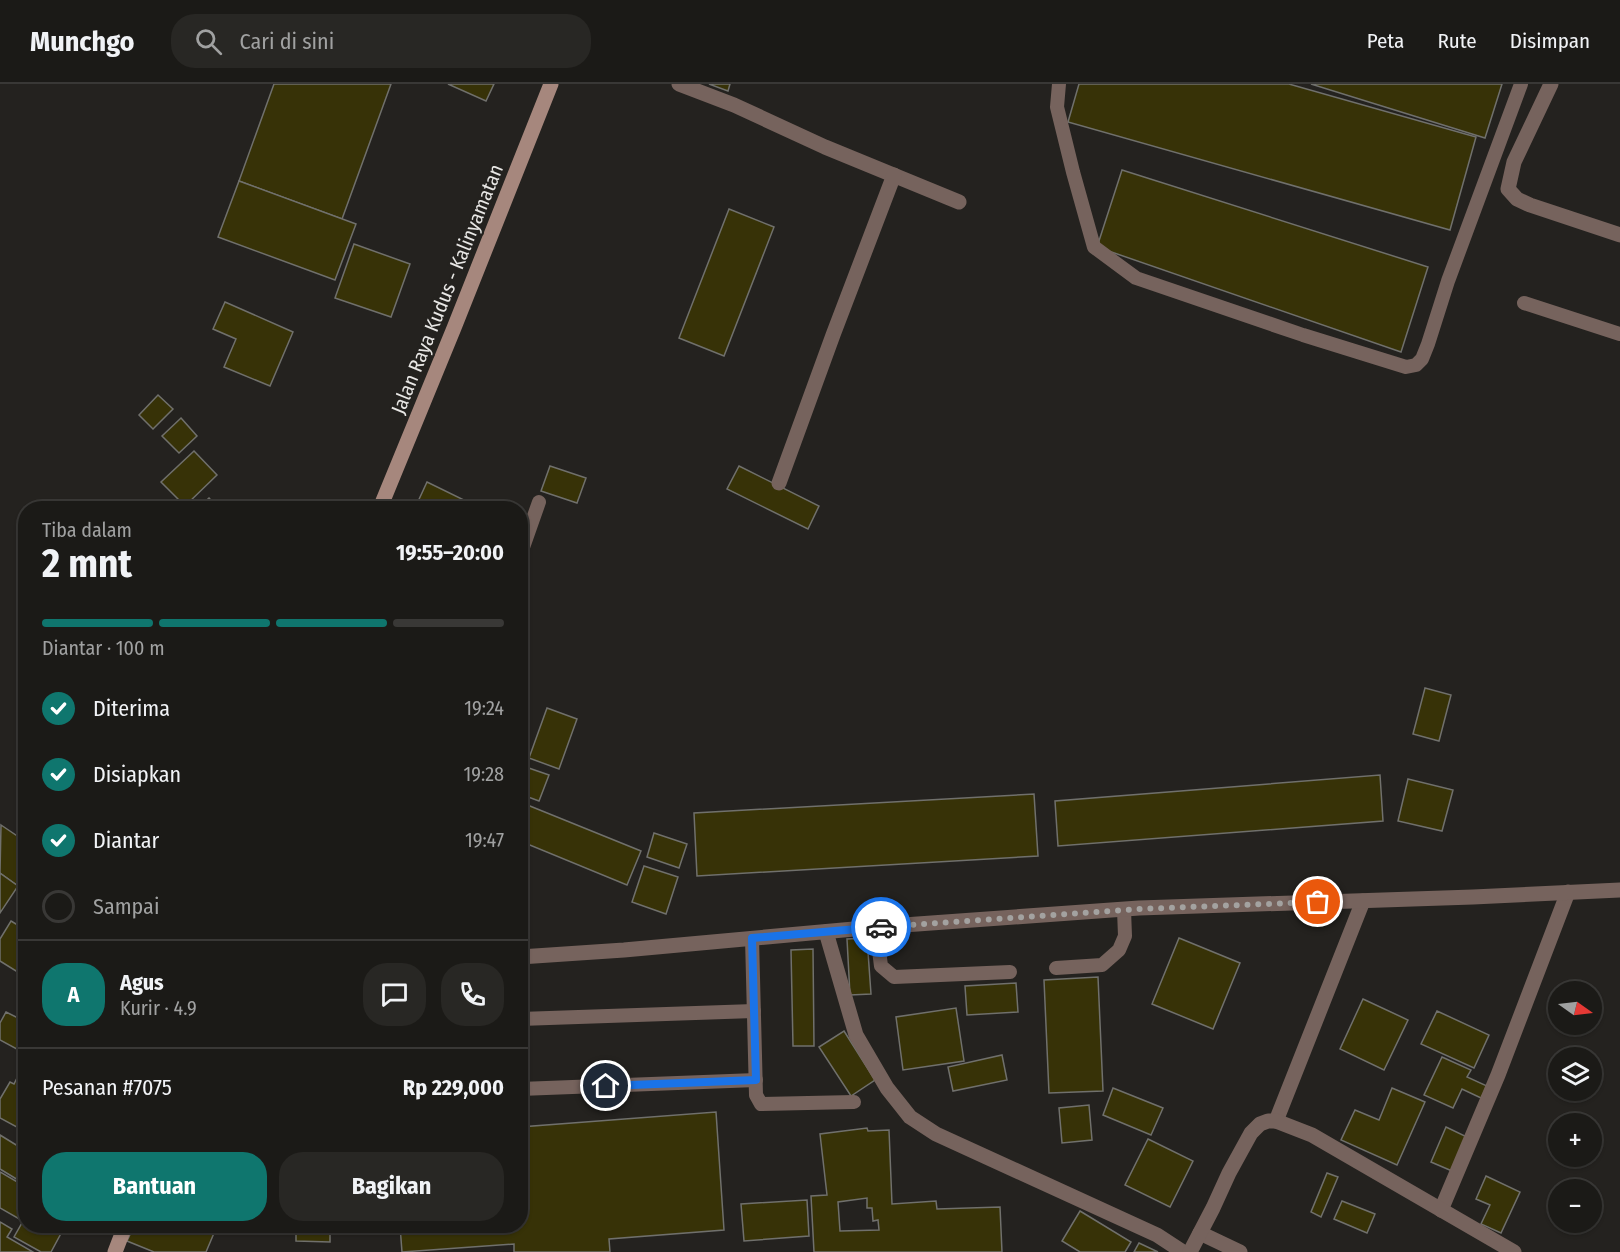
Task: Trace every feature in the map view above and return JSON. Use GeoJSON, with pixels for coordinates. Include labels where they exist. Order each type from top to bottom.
{"type":"FeatureCollection","features":[{"type":"Feature","properties":{"kind":"main road","name":"Jalan Raya Kudus - Kalinyamatan"},"geometry":{"type":"LineString","coordinates":[[383,501],[551,84]]}},
{"type":"Feature","properties":{"kind":"main road"},"geometry":{"type":"LineString","coordinates":[[115,1252],[122,1233]]}},
{"type":"Feature","properties":{"kind":"street"},"geometry":{"type":"LineString","coordinates":[[679,84],[734,105],[825,147],[959,202]]}},
{"type":"Feature","properties":{"kind":"street"},"geometry":{"type":"LineString","coordinates":[[1551,84],[1514,162],[1508,189],[1517,199],[1530,205],[1620,235]]}},
{"type":"Feature","properties":{"kind":"street"},"geometry":{"type":"LineString","coordinates":[[779,483],[894,175]]}},
{"type":"Feature","properties":{"kind":"street"},"geometry":{"type":"LineString","coordinates":[[528,956],[876,927],[1124,910],[1620,890]]}},
{"type":"Feature","properties":{"kind":"street"},"geometry":{"type":"LineString","coordinates":[[1441,1210],[1498,1075],[1568,892]]}},
{"type":"Feature","properties":{"kind":"street"},"geometry":{"type":"LineString","coordinates":[[1276,1121],[1363,901]]}},
{"type":"Feature","properties":{"kind":"street"},"geometry":{"type":"LineString","coordinates":[[826,932],[856,1035],[887,1088],[910,1116],[936,1134],[1157,1235],[1183,1252]]}},
{"type":"Feature","properties":{"kind":"street"},"geometry":{"type":"LineString","coordinates":[[1190,1252],[1251,1132],[1260,1124],[1276,1121],[1312,1135],[1514,1252]]}},
{"type":"Feature","properties":{"kind":"street"},"geometry":{"type":"LineString","coordinates":[[1200,1233],[1240,1252]]}},
{"type":"Feature","properties":{"kind":"lane"},"geometry":{"type":"LineString","coordinates":[[1059,84],[1057,106],[1094,247],[1136,278],[1303,335],[1406,367],[1416,365],[1422,359],[1448,281],[1521,84]]}},
{"type":"Feature","properties":{"kind":"lane"},"geometry":{"type":"LineString","coordinates":[[1524,303],[1620,334]]}},
{"type":"Feature","properties":{"kind":"lane"},"geometry":{"type":"LineString","coordinates":[[528,533],[539,502]]}},
{"type":"Feature","properties":{"kind":"lane"},"geometry":{"type":"LineString","coordinates":[[1056,968],[1102,964],[1119,950],[1125,936],[1124,910]]}},
{"type":"Feature","properties":{"kind":"lane"},"geometry":{"type":"LineString","coordinates":[[876,927],[881,966],[894,977],[1010,972]]}},
{"type":"Feature","properties":{"kind":"lane"},"geometry":{"type":"LineString","coordinates":[[752,938],[756,1095],[761,1104],[854,1102]]}},
{"type":"Feature","properties":{"kind":"lane"},"geometry":{"type":"LineString","coordinates":[[528,1019],[754,1011]]}},
{"type":"Feature","properties":{"kind":"lane"},"geometry":{"type":"LineString","coordinates":[[528,1089],[756,1080]]}},
{"type":"Feature","properties":{"kind":"building"},"geometry":{"type":"Polygon","coordinates":[[[274,84],[391,84],[342,219],[239,181],[274,84]]]}},
{"type":"Feature","properties":{"kind":"building"},"geometry":{"type":"Polygon","coordinates":[[[448,84],[494,84],[486,101],[448,84]]]}},
{"type":"Feature","properties":{"kind":"building"},"geometry":{"type":"Polygon","coordinates":[[[709,84],[730,84],[728,91],[709,84]]]}},
{"type":"Feature","properties":{"kind":"building"},"geometry":{"type":"Polygon","coordinates":[[[1079,84],[1289,84],[1476,137],[1450,230],[1068,122],[1079,84]]]}},
{"type":"Feature","properties":{"kind":"building"},"geometry":{"type":"Polygon","coordinates":[[[1311,84],[1502,84],[1485,138],[1311,84]]]}},
{"type":"Feature","properties":{"kind":"building"},"geometry":{"type":"Polygon","coordinates":[[[1122,170],[1428,267],[1401,352],[1097,247],[1122,170]]]}},
{"type":"Feature","properties":{"kind":"building"},"geometry":{"type":"Polygon","coordinates":[[[239,181],[356,224],[335,280],[218,237],[239,181]]]}},
{"type":"Feature","properties":{"kind":"building"},"geometry":{"type":"Polygon","coordinates":[[[729,209],[774,227],[724,356],[679,338],[729,209]]]}},
{"type":"Feature","properties":{"kind":"building"},"geometry":{"type":"Polygon","coordinates":[[[354,244],[410,264],[391,317],[335,298],[354,244]]]}},
{"type":"Feature","properties":{"kind":"building"},"geometry":{"type":"Polygon","coordinates":[[[225,302],[293,332],[270,386],[224,367],[236,339],[213,329],[225,302]]]}},
{"type":"Feature","properties":{"kind":"building"},"geometry":{"type":"Polygon","coordinates":[[[158,395],[173,409],[153,429],[139,415],[158,395]]]}},
{"type":"Feature","properties":{"kind":"building"},"geometry":{"type":"Polygon","coordinates":[[[181,418],[197,436],[179,453],[162,436],[181,418]]]}},
{"type":"Feature","properties":{"kind":"building"},"geometry":{"type":"Polygon","coordinates":[[[194,451],[217,475],[190,501],[180,501],[161,482],[194,451]]]}},
{"type":"Feature","properties":{"kind":"building"},"geometry":{"type":"Polygon","coordinates":[[[550,466],[586,478],[577,503],[541,491],[550,466]]]}},
{"type":"Feature","properties":{"kind":"building"},"geometry":{"type":"Polygon","coordinates":[[[739,466],[819,506],[808,529],[727,489],[739,466]]]}},
{"type":"Feature","properties":{"kind":"building"},"geometry":{"type":"Polygon","coordinates":[[[427,482],[466,501],[418,501],[427,482]]]}},
{"type":"Feature","properties":{"kind":"building"},"geometry":{"type":"Polygon","coordinates":[[[1425,688],[1451,695],[1439,741],[1413,734],[1425,688]]]}},
{"type":"Feature","properties":{"kind":"building"},"geometry":{"type":"Polygon","coordinates":[[[547,708],[577,719],[559,769],[529,758],[547,708]]]}},
{"type":"Feature","properties":{"kind":"building"},"geometry":{"type":"Polygon","coordinates":[[[528,768],[549,775],[539,801],[528,797],[528,768]]]}},
{"type":"Feature","properties":{"kind":"building"},"geometry":{"type":"Polygon","coordinates":[[[1380,775],[1383,821],[1058,846],[1055,801],[1380,775]]]}},
{"type":"Feature","properties":{"kind":"building"},"geometry":{"type":"Polygon","coordinates":[[[1408,779],[1453,790],[1442,831],[1398,821],[1408,779]]]}},
{"type":"Feature","properties":{"kind":"building"},"geometry":{"type":"Polygon","coordinates":[[[1034,794],[1038,856],[697,876],[694,813],[1034,794]]]}},
{"type":"Feature","properties":{"kind":"building"},"geometry":{"type":"Polygon","coordinates":[[[528,805],[641,851],[627,885],[528,844],[528,805]]]}},
{"type":"Feature","properties":{"kind":"building"},"geometry":{"type":"Polygon","coordinates":[[[1,825],[18,837],[18,886],[0,873],[1,825]]]}},
{"type":"Feature","properties":{"kind":"building"},"geometry":{"type":"Polygon","coordinates":[[[654,833],[687,844],[679,868],[647,857],[654,833]]]}},
{"type":"Feature","properties":{"kind":"building"},"geometry":{"type":"Polygon","coordinates":[[[644,866],[678,877],[666,914],[632,902],[644,866]]]}},
{"type":"Feature","properties":{"kind":"building"},"geometry":{"type":"Polygon","coordinates":[[[0,873],[18,886],[0,913],[0,873]]]}},
{"type":"Feature","properties":{"kind":"building"},"geometry":{"type":"Polygon","coordinates":[[[11,921],[18,925],[18,968],[16,971],[0,961],[0,939],[11,921]]]}},
{"type":"Feature","properties":{"kind":"building"},"geometry":{"type":"Polygon","coordinates":[[[867,938],[871,994],[850,995],[847,939],[867,938]]]}},
{"type":"Feature","properties":{"kind":"building"},"geometry":{"type":"Polygon","coordinates":[[[1179,938],[1240,963],[1213,1029],[1152,1004],[1179,938]]]}},
{"type":"Feature","properties":{"kind":"building"},"geometry":{"type":"Polygon","coordinates":[[[813,949],[814,1046],[793,1046],[791,950],[813,949]]]}},
{"type":"Feature","properties":{"kind":"building"},"geometry":{"type":"Polygon","coordinates":[[[1098,977],[1103,1091],[1049,1093],[1044,980],[1098,977]]]}},
{"type":"Feature","properties":{"kind":"building"},"geometry":{"type":"Polygon","coordinates":[[[1016,983],[1018,1012],[967,1015],[965,986],[1016,983]]]}},
{"type":"Feature","properties":{"kind":"building"},"geometry":{"type":"Polygon","coordinates":[[[1363,999],[1408,1020],[1384,1070],[1340,1049],[1363,999]]]}},
{"type":"Feature","properties":{"kind":"building"},"geometry":{"type":"Polygon","coordinates":[[[956,1008],[964,1061],[903,1070],[896,1017],[956,1008]]]}},
{"type":"Feature","properties":{"kind":"building"},"geometry":{"type":"Polygon","coordinates":[[[1437,1011],[1489,1035],[1474,1068],[1421,1044],[1437,1011]]]}},
{"type":"Feature","properties":{"kind":"building"},"geometry":{"type":"Polygon","coordinates":[[[6,1012],[18,1018],[18,1050],[0,1040],[0,1023],[6,1012]]]}},
{"type":"Feature","properties":{"kind":"building"},"geometry":{"type":"Polygon","coordinates":[[[844,1031],[875,1080],[851,1096],[819,1047],[844,1031]]]}},
{"type":"Feature","properties":{"kind":"building"},"geometry":{"type":"Polygon","coordinates":[[[1002,1055],[1007,1080],[953,1091],[948,1067],[1002,1055]]]}},
{"type":"Feature","properties":{"kind":"building"},"geometry":{"type":"Polygon","coordinates":[[[1442,1057],[1471,1070],[1467,1077],[1487,1086],[1481,1098],[1462,1089],[1453,1108],[1424,1095],[1442,1057]]]}},
{"type":"Feature","properties":{"kind":"building"},"geometry":{"type":"Polygon","coordinates":[[[18,1076],[18,1128],[0,1118],[0,1099],[10,1082],[14,1084],[18,1076]]]}},
{"type":"Feature","properties":{"kind":"building"},"geometry":{"type":"Polygon","coordinates":[[[1113,1088],[1163,1108],[1151,1135],[1103,1115],[1113,1088]]]}},
{"type":"Feature","properties":{"kind":"building"},"geometry":{"type":"Polygon","coordinates":[[[1392,1088],[1425,1102],[1397,1165],[1341,1140],[1355,1110],[1379,1120],[1392,1088]]]}},
{"type":"Feature","properties":{"kind":"building"},"geometry":{"type":"Polygon","coordinates":[[[1089,1105],[1092,1140],[1062,1143],[1059,1108],[1089,1105]]]}},
{"type":"Feature","properties":{"kind":"building"},"geometry":{"type":"Polygon","coordinates":[[[716,1112],[724,1230],[609,1239],[610,1252],[514,1252],[514,1244],[402,1252],[401,1233],[528,1233],[528,1126],[716,1112]]]}},
{"type":"Feature","properties":{"kind":"building"},"geometry":{"type":"Polygon","coordinates":[[[1446,1127],[1467,1137],[1452,1171],[1431,1162],[1446,1127]]]}},
{"type":"Feature","properties":{"kind":"building"},"geometry":{"type":"Polygon","coordinates":[[[867,1128],[868,1131],[889,1130],[892,1204],[936,1201],[937,1209],[1000,1207],[1002,1252],[814,1252],[811,1196],[827,1195],[820,1134],[867,1128]],[[867,1198],[838,1202],[840,1231],[879,1230],[878,1220],[873,1221],[872,1208],[867,1208],[867,1198]]]}},
{"type":"Feature","properties":{"kind":"building"},"geometry":{"type":"Polygon","coordinates":[[[0,1135],[18,1146],[18,1180],[0,1169],[0,1135]]]}},
{"type":"Feature","properties":{"kind":"building"},"geometry":{"type":"Polygon","coordinates":[[[1148,1139],[1193,1161],[1170,1207],[1125,1185],[1148,1139]]]}},
{"type":"Feature","properties":{"kind":"building"},"geometry":{"type":"Polygon","coordinates":[[[0,1172],[18,1182],[18,1218],[0,1208],[0,1172]]]}},
{"type":"Feature","properties":{"kind":"building"},"geometry":{"type":"Polygon","coordinates":[[[1327,1173],[1338,1177],[1321,1217],[1311,1212],[1327,1173]]]}},
{"type":"Feature","properties":{"kind":"building"},"geometry":{"type":"Polygon","coordinates":[[[1486,1176],[1520,1192],[1501,1233],[1481,1224],[1490,1205],[1476,1199],[1486,1176]]]}},
{"type":"Feature","properties":{"kind":"building"},"geometry":{"type":"Polygon","coordinates":[[[807,1200],[809,1236],[744,1241],[741,1204],[807,1200]]]}},
{"type":"Feature","properties":{"kind":"building"},"geometry":{"type":"Polygon","coordinates":[[[1342,1201],[1375,1214],[1367,1233],[1334,1219],[1342,1201]]]}},
{"type":"Feature","properties":{"kind":"building"},"geometry":{"type":"Polygon","coordinates":[[[1080,1211],[1131,1242],[1125,1252],[1080,1252],[1062,1241],[1080,1211]]]}},
{"type":"Feature","properties":{"kind":"building"},"geometry":{"type":"Polygon","coordinates":[[[0,1222],[12,1229],[7,1237],[33,1252],[0,1252],[0,1222]]]}},
{"type":"Feature","properties":{"kind":"building"},"geometry":{"type":"Polygon","coordinates":[[[18,1230],[18,1233],[61,1233],[51,1252],[41,1252],[14,1237],[18,1230]]]}},
{"type":"Feature","properties":{"kind":"building"},"geometry":{"type":"Polygon","coordinates":[[[131,1233],[214,1233],[206,1252],[154,1252],[127,1241],[131,1233]]]}},
{"type":"Feature","properties":{"kind":"building"},"geometry":{"type":"Polygon","coordinates":[[[296,1233],[330,1233],[330,1242],[296,1241],[296,1233]]]}},
{"type":"Feature","properties":{"kind":"building"},"geometry":{"type":"Polygon","coordinates":[[[1139,1243],[1158,1252],[1134,1252],[1139,1243]]]}},
{"type":"Feature","properties":{"kind":"way so far"},"geometry":{"type":"LineString","coordinates":[[881,927],[1139,909],[1318,902]]}},
{"type":"Feature","properties":{"kind":"route"},"geometry":{"type":"LineString","coordinates":[[606,1086],[756,1080],[752,938],[881,927]]}}]}
